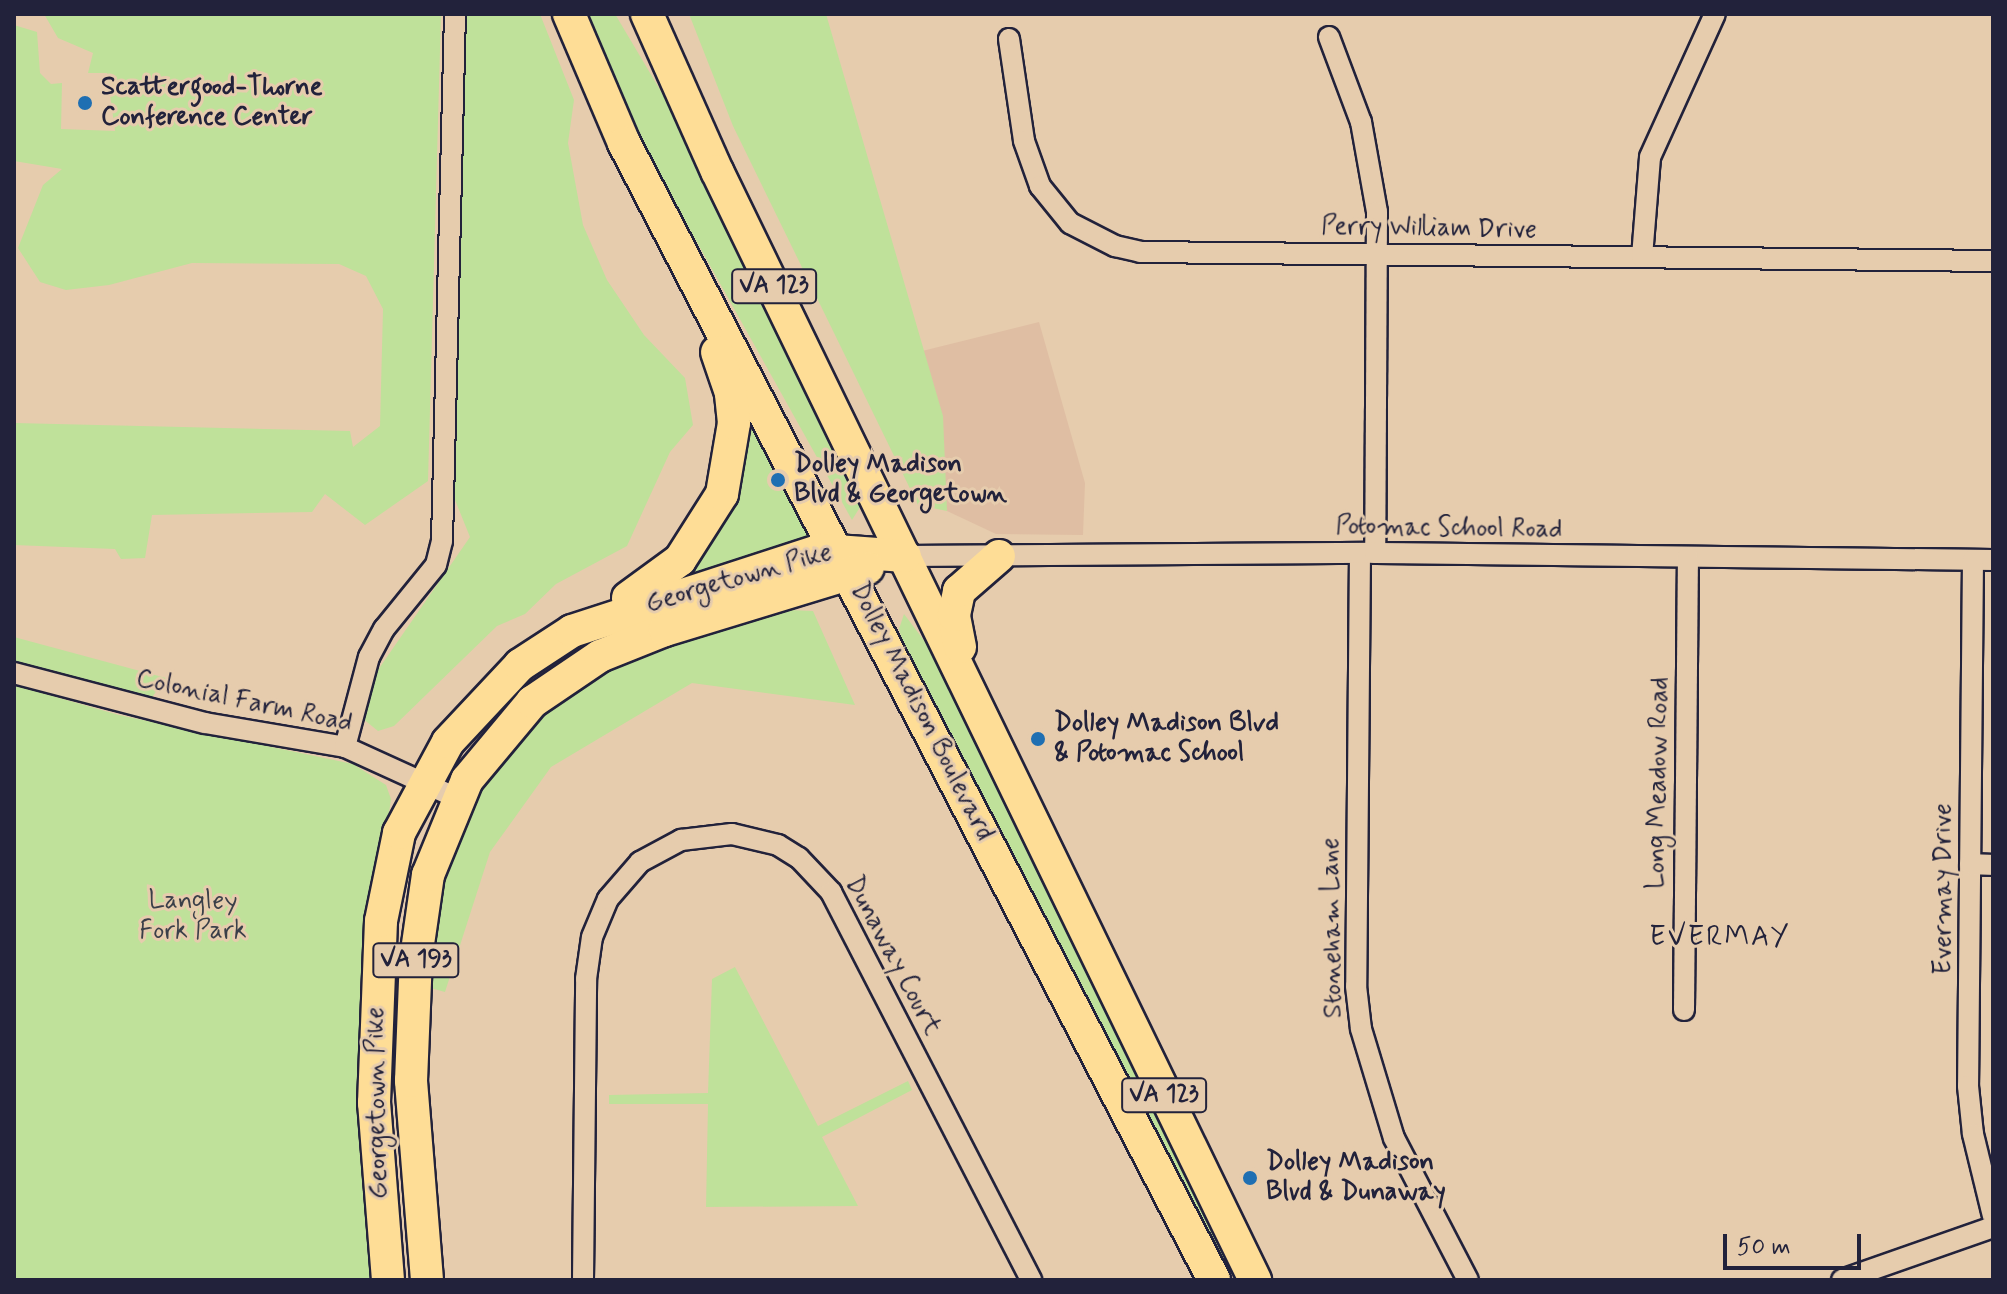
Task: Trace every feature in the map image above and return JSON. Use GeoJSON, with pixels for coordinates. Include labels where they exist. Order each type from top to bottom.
{"type":"FeatureCollection","features":[{"type":"Feature","properties":{"kind":"main road","name":"Dolley Madison Boulevard"},"geometry":{"type":"LineString","coordinates":[[569,14],[654,202],[844,562],[1214,1280]]}},
{"type":"Feature","properties":{"kind":"main road","name":"Dolley Madison Boulevard"},"geometry":{"type":"LineString","coordinates":[[647,14],[717,171],[1255,1280]]}},
{"type":"Feature","properties":{"kind":"main road"},"geometry":{"type":"LineString","coordinates":[[572,631],[644,589],[680,560],[716,508],[731,464],[734,423],[728,378],[654,202]]}},
{"type":"Feature","properties":{"kind":"main road","name":"Georgetown Pike"},"geometry":{"type":"LineString","coordinates":[[388,1280],[374,1126],[379,945],[393,853],[424,781],[489,695],[536,653],[572,631],[811,553],[844,562]]}},
{"type":"Feature","properties":{"kind":"main road","name":"Georgetown Pike"},"geometry":{"type":"LineString","coordinates":[[427,1280],[412,1106],[414,985],[428,875],[457,798],[478,763],[519,714],[583,666],[641,638],[844,562],[905,556]]}},
{"type":"Feature","properties":{"kind":"main road"},"geometry":{"type":"LineString","coordinates":[[971,692],[955,604],[967,580],[999,556]]}},
{"type":"Feature","properties":{"kind":"street"},"geometry":{"type":"LineString","coordinates":[[345,747],[369,657],[384,629],[436,565],[442,541],[455,14]]}},
{"type":"Feature","properties":{"kind":"street"},"geometry":{"type":"LineString","coordinates":[[1642,257],[1650,157],[1715,14]]}},
{"type":"Feature","properties":{"kind":"street","name":"Stoneham Lane"},"geometry":{"type":"LineString","coordinates":[[1329,37],[1364,137],[1378,253],[1356,986],[1361,1029],[1394,1138],[1468,1280]]}},
{"type":"Feature","properties":{"kind":"street","name":"Perry William Drive"},"geometry":{"type":"LineString","coordinates":[[1009,39],[1029,164],[1053,206],[1091,236],[1140,252],[1993,261]]}},
{"type":"Feature","properties":{"kind":"street","name":"Potomac School Road"},"geometry":{"type":"LineString","coordinates":[[905,556],[1368,553],[1983,560]]}},
{"type":"Feature","properties":{"kind":"street","name":"Long Meadow Road"},"geometry":{"type":"LineString","coordinates":[[1684,1010],[1688,557]]}},
{"type":"Feature","properties":{"kind":"street","name":"Evermay Drive"},"geometry":{"type":"LineString","coordinates":[[1983,560],[1970,864],[1968,1086],[1973,1134],[1993,1216]]}},
{"type":"Feature","properties":{"kind":"street","name":"Colonial Farm Road"},"geometry":{"type":"LineString","coordinates":[[14,673],[205,723],[345,747],[457,798]]}},
{"type":"Feature","properties":{"kind":"street","name":"Dunaway Court"},"geometry":{"type":"LineString","coordinates":[[583,1280],[586,979],[592,937],[608,899],[640,862],[681,840],[732,834],[778,845],[799,858],[831,892],[1031,1280]]}},
{"type":"Feature","properties":{"kind":"street"},"geometry":{"type":"LineString","coordinates":[[1970,864],[1993,865]]}},
{"type":"Feature","properties":{"kind":"street"},"geometry":{"type":"LineString","coordinates":[[1842,1280],[1993,1227]]}},
{"type":"Feature","properties":{"kind":"shaded area"},"geometry":{"type":"Polygon","coordinates":[[[1039,322],[1085,483],[1083,535],[996,534],[947,511],[902,356],[1039,322]]]}},
{"type":"Feature","properties":{"kind":"green space"},"geometry":{"type":"Polygon","coordinates":[[[44,14],[441,14],[428,481],[365,525],[325,494],[312,512],[152,515],[145,558],[121,559],[115,549],[14,545],[14,423],[350,431],[353,447],[380,426],[383,309],[366,276],[339,264],[192,263],[109,285],[66,290],[40,282],[18,248],[43,185],[62,169],[14,161],[14,25],[37,32],[40,73],[51,84],[62,83],[61,129],[115,131],[107,73],[88,73],[93,53],[58,38],[44,14]]]}},
{"type":"Feature","properties":{"kind":"green space"},"geometry":{"type":"Polygon","coordinates":[[[460,14],[540,14],[574,100],[568,143],[583,225],[607,280],[644,335],[685,378],[693,425],[670,452],[627,546],[556,584],[525,614],[497,626],[394,726],[378,731],[362,718],[371,680],[470,537],[453,495],[460,14]]]}},
{"type":"Feature","properties":{"kind":"green space"},"geometry":{"type":"Polygon","coordinates":[[[586,14],[615,14],[697,152],[862,504],[852,520],[641,142],[586,14]]]}},
{"type":"Feature","properties":{"kind":"green space"},"geometry":{"type":"Polygon","coordinates":[[[689,14],[826,14],[943,416],[947,511],[918,505],[733,126],[689,14]]]}},
{"type":"Feature","properties":{"kind":"green space"},"geometry":{"type":"Polygon","coordinates":[[[747,410],[824,545],[643,598],[677,576],[747,410]]]}},
{"type":"Feature","properties":{"kind":"green space"},"geometry":{"type":"Polygon","coordinates":[[[789,610],[813,611],[855,705],[692,683],[551,767],[490,852],[445,992],[427,987],[425,969],[455,823],[531,715],[582,680],[636,655],[789,610]]]}},
{"type":"Feature","properties":{"kind":"green space"},"geometry":{"type":"Polygon","coordinates":[[[904,614],[929,647],[990,774],[1107,992],[1234,1271],[1222,1270],[904,648],[899,629],[904,614]]]}},
{"type":"Feature","properties":{"kind":"green space"},"geometry":{"type":"Polygon","coordinates":[[[14,637],[166,678],[150,700],[14,662],[14,637]]]}},
{"type":"Feature","properties":{"kind":"green space","name":"Langley Fork Park"},"geometry":{"type":"Polygon","coordinates":[[[14,685],[119,715],[353,764],[386,785],[391,799],[386,834],[382,1280],[14,1280],[14,685]]]}},
{"type":"Feature","properties":{"kind":"green space"},"geometry":{"type":"Polygon","coordinates":[[[735,967],[818,1126],[908,1081],[912,1090],[822,1137],[858,1206],[706,1207],[708,1104],[609,1104],[609,1095],[708,1093],[712,979],[735,967]]]}},
{"type":"Feature","properties":{"kind":"place","name":"Scattergood-Thorne Conference Center"},"geometry":{"type":"Point","coordinates":[85,103]}},
{"type":"Feature","properties":{"kind":"place","name":"Dolley Madison Blvd & Georgetown"},"geometry":{"type":"Point","coordinates":[778,480]}},
{"type":"Feature","properties":{"kind":"place","name":"Dolley Madison Blvd & Potomac School"},"geometry":{"type":"Point","coordinates":[1038,739]}},
{"type":"Feature","properties":{"kind":"place","name":"Dolley Madison Blvd & Dunaway"},"geometry":{"type":"Point","coordinates":[1250,1178]}},
{"type":"Feature","properties":{"kind":"district","name":"EVERMAY"},"geometry":{"type":"Point","coordinates":[1720,938]}}]}
